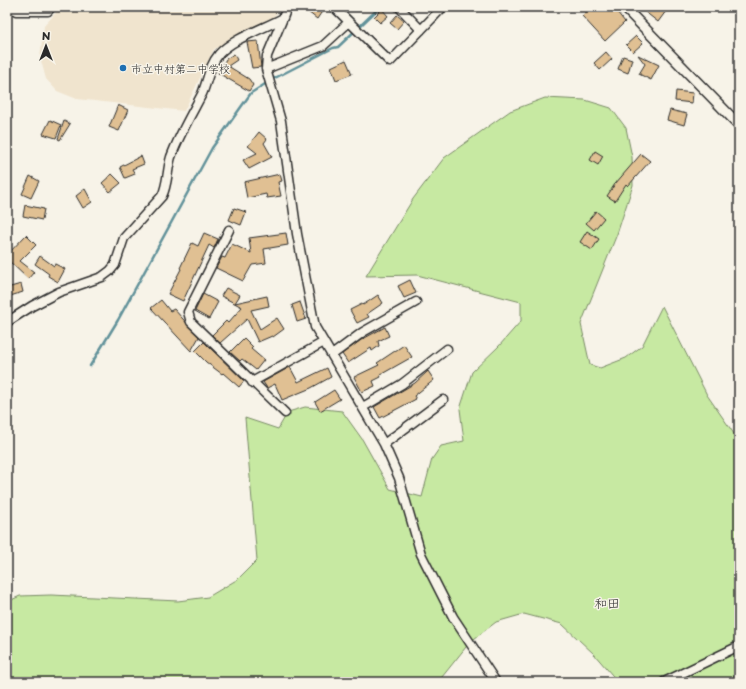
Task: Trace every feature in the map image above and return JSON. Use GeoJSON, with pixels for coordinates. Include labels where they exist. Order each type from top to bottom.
{"type":"FeatureCollection","features":[{"type":"Feature","properties":{"kind":"street"},"geometry":{"type":"LineString","coordinates":[[11,7],[16,11],[48,11],[51,7]]}},
{"type":"Feature","properties":{"kind":"street"},"geometry":{"type":"LineString","coordinates":[[287,7],[267,56],[266,69],[281,121],[297,234],[315,327],[384,444],[399,478],[421,554],[453,617],[496,682]]}},
{"type":"Feature","properties":{"kind":"street"},"geometry":{"type":"LineString","coordinates":[[334,7],[390,62],[443,7]]}},
{"type":"Feature","properties":{"kind":"street"},"geometry":{"type":"LineString","coordinates":[[399,7],[421,30]]}},
{"type":"Feature","properties":{"kind":"street"},"geometry":{"type":"LineString","coordinates":[[624,7],[739,125]]}},
{"type":"Feature","properties":{"kind":"street"},"geometry":{"type":"LineString","coordinates":[[7,322],[32,306],[59,292],[102,277],[110,271],[115,265],[124,238],[162,196],[166,189],[167,170],[171,156],[188,118],[203,92],[211,66],[219,54],[232,44],[283,18]]}},
{"type":"Feature","properties":{"kind":"street"},"geometry":{"type":"LineString","coordinates":[[266,69],[323,46],[349,22]]}},
{"type":"Feature","properties":{"kind":"street"},"geometry":{"type":"LineString","coordinates":[[229,230],[188,312],[191,322],[285,414]]}},
{"type":"Feature","properties":{"kind":"street"},"geometry":{"type":"LineString","coordinates":[[332,355],[363,332],[416,302]]}},
{"type":"Feature","properties":{"kind":"street"},"geometry":{"type":"LineString","coordinates":[[252,382],[324,342]]}},
{"type":"Feature","properties":{"kind":"street"},"geometry":{"type":"LineString","coordinates":[[363,407],[402,384],[447,349]]}},
{"type":"Feature","properties":{"kind":"street"},"geometry":{"type":"LineString","coordinates":[[384,444],[443,400]]}},
{"type":"Feature","properties":{"kind":"street"},"geometry":{"type":"LineString","coordinates":[[664,682],[739,646]]}},
{"type":"Feature","properties":{"kind":"shaded area","name":"市立中村第二中学校"},"geometry":{"type":"Polygon","coordinates":[[[61,7],[281,7],[271,21],[214,49],[184,111],[77,99],[57,91],[46,79],[40,57],[44,26],[61,7]]]}},
{"type":"Feature","properties":{"kind":"green space"},"geometry":{"type":"Polygon","coordinates":[[[545,98],[585,100],[611,108],[626,128],[632,157],[633,185],[617,234],[581,324],[590,365],[600,368],[626,358],[642,346],[662,306],[707,395],[739,441],[739,682],[618,682],[594,654],[562,624],[524,614],[496,622],[470,642],[438,682],[7,682],[7,602],[20,596],[51,595],[178,601],[208,597],[238,579],[257,560],[245,418],[278,429],[288,412],[305,407],[342,411],[362,439],[390,489],[422,497],[432,459],[441,446],[464,441],[460,409],[472,372],[499,346],[521,321],[521,302],[417,275],[366,276],[413,199],[444,158],[510,111],[545,98]]]}},
{"type":"Feature","properties":{"kind":"building"},"geometry":{"type":"Polygon","coordinates":[[[311,7],[325,7],[317,19],[308,12],[311,7]]]}},
{"type":"Feature","properties":{"kind":"building"},"geometry":{"type":"Polygon","coordinates":[[[592,7],[613,7],[625,22],[605,41],[582,16],[592,7]]]}},
{"type":"Feature","properties":{"kind":"building"},"geometry":{"type":"Polygon","coordinates":[[[639,7],[669,7],[658,22],[639,7]]]}},
{"type":"Feature","properties":{"kind":"building"},"geometry":{"type":"Polygon","coordinates":[[[382,9],[388,16],[380,23],[374,17],[382,9]]]}},
{"type":"Feature","properties":{"kind":"building"},"geometry":{"type":"Polygon","coordinates":[[[397,15],[404,21],[397,29],[390,23],[397,15]]]}},
{"type":"Feature","properties":{"kind":"building"},"geometry":{"type":"Polygon","coordinates":[[[636,36],[643,43],[633,52],[626,45],[636,36]]]}},
{"type":"Feature","properties":{"kind":"building"},"geometry":{"type":"Polygon","coordinates":[[[258,41],[261,67],[252,68],[247,42],[258,41]]]}},
{"type":"Feature","properties":{"kind":"building"},"geometry":{"type":"Polygon","coordinates":[[[606,52],[612,59],[600,70],[594,63],[606,52]]]}},
{"type":"Feature","properties":{"kind":"building"},"geometry":{"type":"Polygon","coordinates":[[[234,54],[237,60],[228,66],[249,79],[253,85],[249,91],[218,73],[226,59],[234,54]]]}},
{"type":"Feature","properties":{"kind":"building"},"geometry":{"type":"Polygon","coordinates":[[[638,55],[659,65],[651,80],[639,74],[645,64],[638,55]]]}},
{"type":"Feature","properties":{"kind":"building"},"geometry":{"type":"Polygon","coordinates":[[[623,56],[632,59],[628,73],[618,69],[623,56]]]}},
{"type":"Feature","properties":{"kind":"building"},"geometry":{"type":"Polygon","coordinates":[[[346,60],[352,74],[336,80],[331,67],[346,60]]]}},
{"type":"Feature","properties":{"kind":"building"},"geometry":{"type":"Polygon","coordinates":[[[676,91],[693,93],[692,103],[675,101],[676,91]]]}},
{"type":"Feature","properties":{"kind":"building"},"geometry":{"type":"Polygon","coordinates":[[[118,105],[128,110],[119,131],[109,127],[118,105]]]}},
{"type":"Feature","properties":{"kind":"building"},"geometry":{"type":"Polygon","coordinates":[[[670,110],[687,114],[684,125],[667,120],[670,110]]]}},
{"type":"Feature","properties":{"kind":"building"},"geometry":{"type":"Polygon","coordinates":[[[50,120],[61,125],[56,138],[43,134],[50,120]]]}},
{"type":"Feature","properties":{"kind":"building"},"geometry":{"type":"Polygon","coordinates":[[[64,121],[70,124],[60,140],[58,139],[64,121]]]}},
{"type":"Feature","properties":{"kind":"building"},"geometry":{"type":"Polygon","coordinates":[[[259,132],[267,139],[264,143],[272,157],[249,169],[243,160],[257,153],[248,146],[259,132]]]}},
{"type":"Feature","properties":{"kind":"building"},"geometry":{"type":"Polygon","coordinates":[[[595,151],[603,156],[598,165],[590,160],[595,151]]]}},
{"type":"Feature","properties":{"kind":"building"},"geometry":{"type":"Polygon","coordinates":[[[641,154],[650,161],[628,186],[626,184],[615,201],[607,196],[615,184],[641,154]]]}},
{"type":"Feature","properties":{"kind":"building"},"geometry":{"type":"Polygon","coordinates":[[[141,156],[144,164],[132,169],[135,174],[125,178],[120,167],[141,156]]]}},
{"type":"Feature","properties":{"kind":"building"},"geometry":{"type":"Polygon","coordinates":[[[112,174],[121,183],[110,192],[102,183],[112,174]]]}},
{"type":"Feature","properties":{"kind":"building"},"geometry":{"type":"Polygon","coordinates":[[[280,174],[282,181],[278,182],[281,196],[267,198],[266,194],[247,198],[244,182],[280,174]]]}},
{"type":"Feature","properties":{"kind":"building"},"geometry":{"type":"Polygon","coordinates":[[[30,176],[39,181],[31,198],[22,194],[30,176]]]}},
{"type":"Feature","properties":{"kind":"building"},"geometry":{"type":"Polygon","coordinates":[[[85,189],[92,202],[83,208],[76,196],[85,189]]]}},
{"type":"Feature","properties":{"kind":"building"},"geometry":{"type":"Polygon","coordinates":[[[25,205],[44,209],[42,220],[23,216],[25,205]]]}},
{"type":"Feature","properties":{"kind":"building"},"geometry":{"type":"Polygon","coordinates":[[[234,208],[246,212],[241,225],[229,220],[234,208]]]}},
{"type":"Feature","properties":{"kind":"building"},"geometry":{"type":"Polygon","coordinates":[[[596,211],[604,218],[594,230],[586,223],[596,211]]]}},
{"type":"Feature","properties":{"kind":"building"},"geometry":{"type":"Polygon","coordinates":[[[587,231],[599,239],[592,250],[580,242],[587,231]]]}},
{"type":"Feature","properties":{"kind":"building"},"geometry":{"type":"Polygon","coordinates":[[[204,233],[218,239],[214,248],[209,245],[183,301],[168,294],[192,243],[198,246],[204,233]]]}},
{"type":"Feature","properties":{"kind":"building"},"geometry":{"type":"Polygon","coordinates":[[[286,233],[288,245],[264,249],[266,263],[252,265],[243,281],[216,268],[222,257],[225,258],[232,244],[251,253],[249,238],[286,233]]]}},
{"type":"Feature","properties":{"kind":"building"},"geometry":{"type":"Polygon","coordinates":[[[26,235],[36,245],[20,261],[34,272],[28,279],[7,259],[7,255],[26,235]]]}},
{"type":"Feature","properties":{"kind":"building"},"geometry":{"type":"Polygon","coordinates":[[[40,256],[54,266],[55,264],[65,269],[58,282],[48,276],[49,274],[35,264],[40,256]]]}},
{"type":"Feature","properties":{"kind":"building"},"geometry":{"type":"Polygon","coordinates":[[[410,280],[416,293],[404,298],[398,286],[410,280]]]}},
{"type":"Feature","properties":{"kind":"building"},"geometry":{"type":"Polygon","coordinates":[[[21,284],[23,292],[7,297],[7,288],[21,284]]]}},
{"type":"Feature","properties":{"kind":"building"},"geometry":{"type":"Polygon","coordinates":[[[226,288],[240,295],[235,303],[267,296],[269,306],[251,310],[260,329],[277,318],[284,329],[273,337],[272,336],[258,342],[247,319],[220,343],[212,335],[226,321],[228,323],[242,307],[221,296],[226,288]]]}},
{"type":"Feature","properties":{"kind":"building"},"geometry":{"type":"Polygon","coordinates":[[[203,294],[218,302],[209,319],[195,311],[203,294]]]}},
{"type":"Feature","properties":{"kind":"building"},"geometry":{"type":"Polygon","coordinates":[[[378,295],[383,303],[367,314],[369,317],[357,323],[350,310],[362,304],[363,305],[378,295]]]}},
{"type":"Feature","properties":{"kind":"building"},"geometry":{"type":"Polygon","coordinates":[[[161,300],[170,311],[174,309],[199,337],[191,351],[151,308],[161,300]]]}},
{"type":"Feature","properties":{"kind":"building"},"geometry":{"type":"Polygon","coordinates":[[[300,302],[306,319],[297,322],[292,305],[300,302]]]}},
{"type":"Feature","properties":{"kind":"building"},"geometry":{"type":"Polygon","coordinates":[[[385,327],[389,336],[378,341],[379,346],[372,351],[371,348],[348,363],[342,354],[361,340],[385,327]]]}},
{"type":"Feature","properties":{"kind":"building"},"geometry":{"type":"Polygon","coordinates":[[[244,338],[253,347],[251,349],[264,360],[256,370],[242,359],[240,361],[230,352],[244,338]]]}},
{"type":"Feature","properties":{"kind":"building"},"geometry":{"type":"Polygon","coordinates":[[[204,342],[244,381],[239,387],[223,373],[222,374],[206,362],[195,351],[204,342]]]}},
{"type":"Feature","properties":{"kind":"building"},"geometry":{"type":"Polygon","coordinates":[[[404,345],[412,357],[380,375],[381,377],[373,381],[375,386],[362,392],[354,377],[379,365],[377,363],[404,345]]]}},
{"type":"Feature","properties":{"kind":"building"},"geometry":{"type":"Polygon","coordinates":[[[290,367],[298,382],[327,368],[331,377],[311,388],[282,400],[275,384],[267,388],[263,382],[290,367]]]}},
{"type":"Feature","properties":{"kind":"building"},"geometry":{"type":"Polygon","coordinates":[[[428,371],[434,380],[414,396],[416,399],[380,418],[374,407],[415,383],[428,371]]]}},
{"type":"Feature","properties":{"kind":"building"},"geometry":{"type":"Polygon","coordinates":[[[334,390],[340,399],[320,411],[315,402],[334,390]]]}},
{"type":"Feature","properties":{"kind":"waterway"},"geometry":{"type":"LineString","coordinates":[[90,366],[118,320],[212,148],[251,93],[273,79],[333,48],[338,47],[380,7]]}},
{"type":"Feature","properties":{"kind":"place","name":"市立中村第二中学校"},"geometry":{"type":"Point","coordinates":[123,68]}},
{"type":"Feature","properties":{"kind":"district","name":"和田"},"geometry":{"type":"Point","coordinates":[607,602]}}]}
